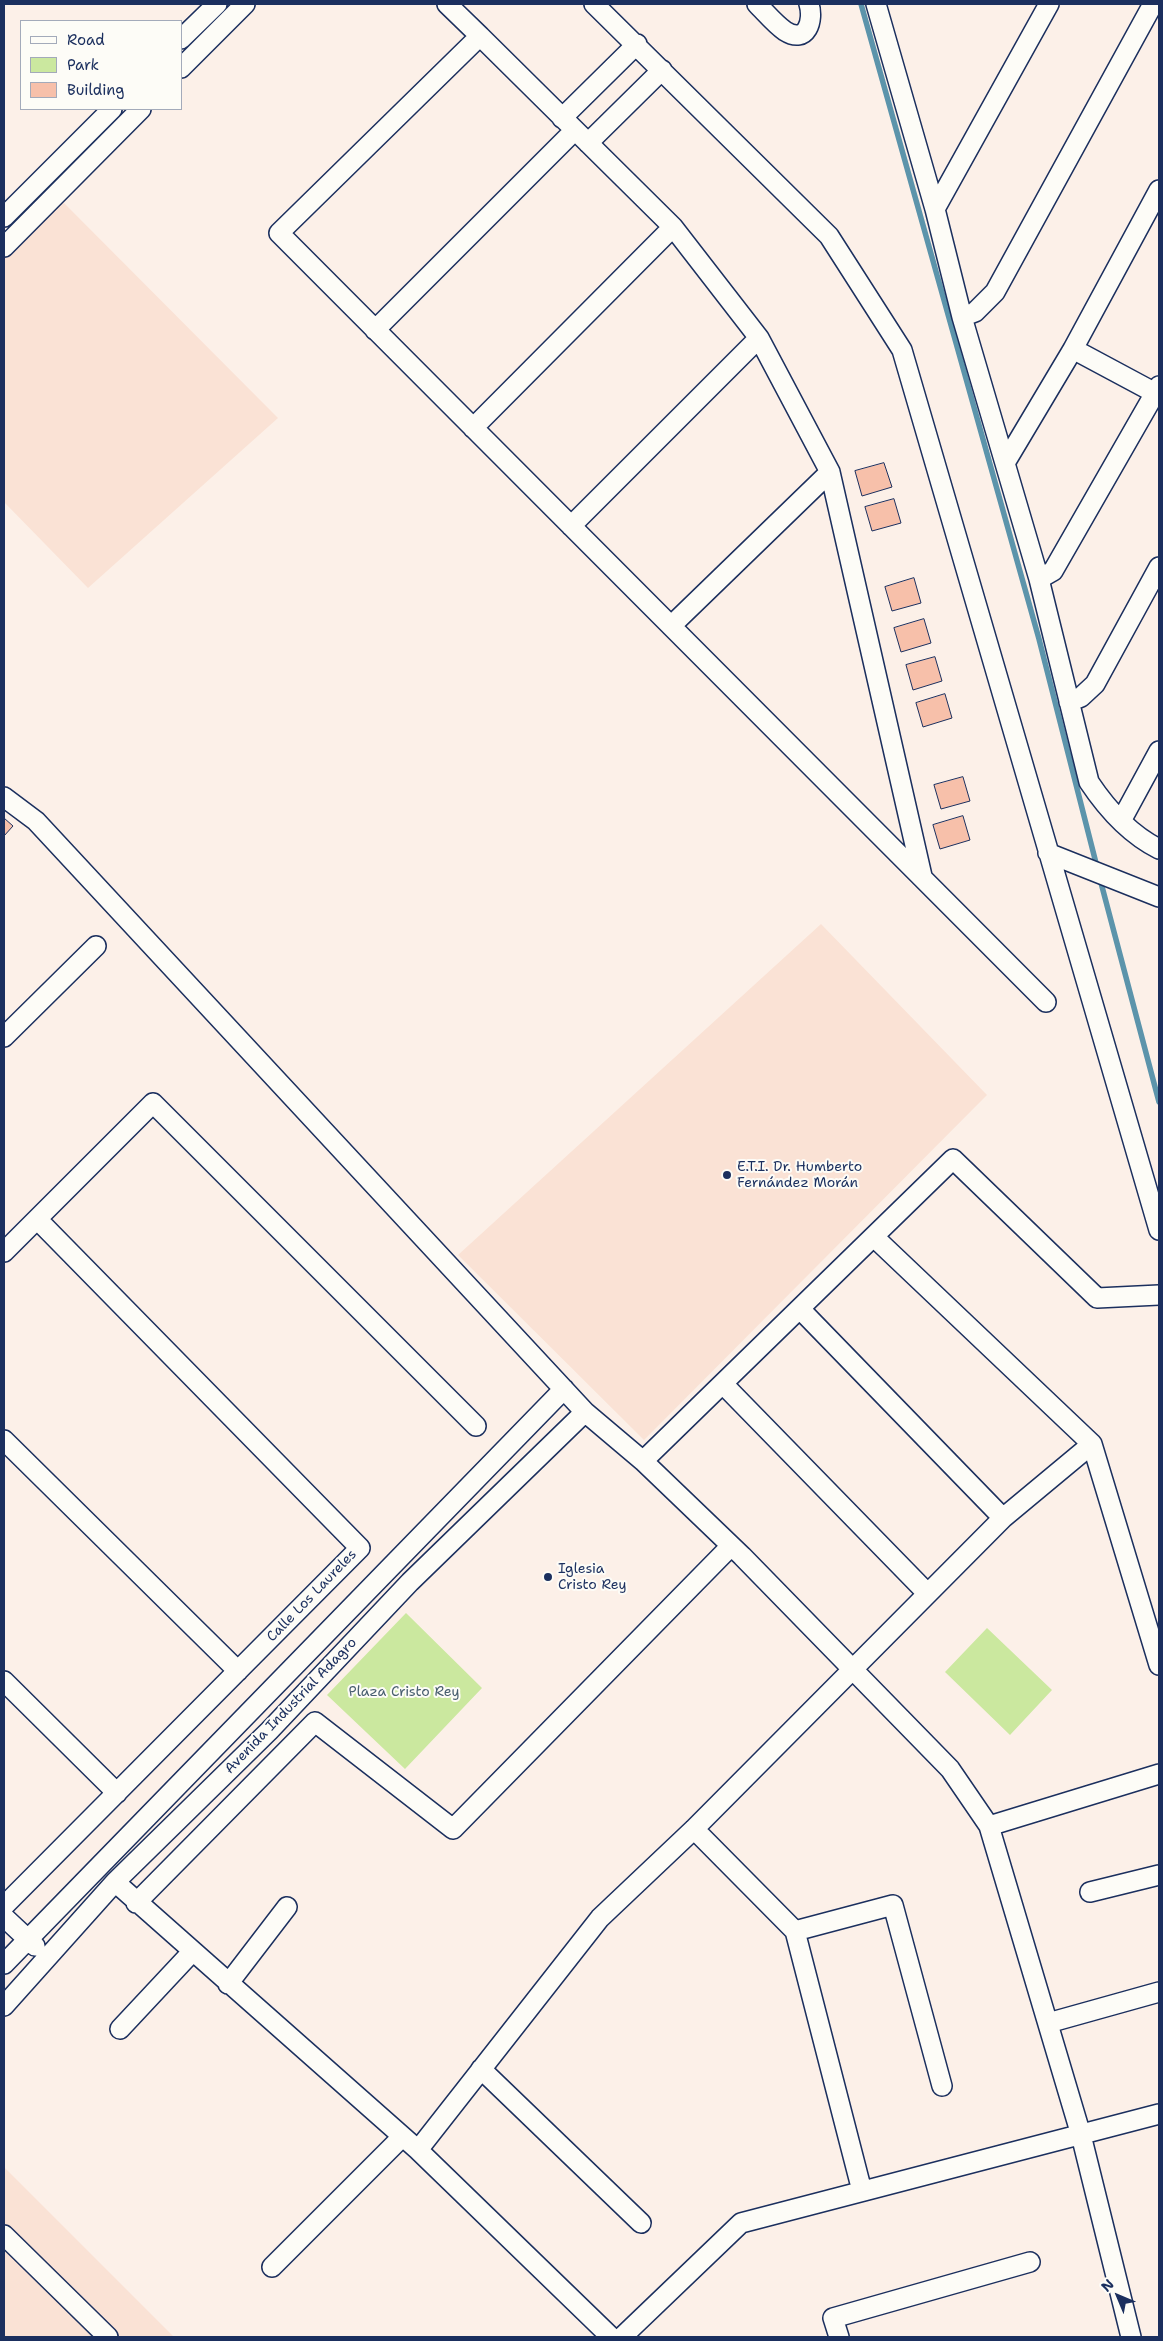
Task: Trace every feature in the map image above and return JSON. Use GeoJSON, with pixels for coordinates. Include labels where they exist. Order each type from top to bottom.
{"type":"FeatureCollection","features":[{"type":"Feature","properties":{"kind":"street"},"geometry":{"type":"LineString","coordinates":[[182,38],[217,4]]}},
{"type":"Feature","properties":{"kind":"street"},"geometry":{"type":"LineString","coordinates":[[182,67],[245,4]]}},
{"type":"Feature","properties":{"kind":"street"},"geometry":{"type":"LineString","coordinates":[[447,4],[673,227],[759,338],[830,472],[922,876]]}},
{"type":"Feature","properties":{"kind":"street"},"geometry":{"type":"LineString","coordinates":[[594,4],[637,44],[829,236],[902,350],[1159,1230]]}},
{"type":"Feature","properties":{"kind":"street"},"geometry":{"type":"LineString","coordinates":[[757,4],[784,30],[794,34],[808,30],[812,19],[809,4]]}},
{"type":"Feature","properties":{"kind":"street"},"geometry":{"type":"LineString","coordinates":[[876,4],[935,209],[962,318],[1039,579],[1089,782],[1107,808],[1121,821],[1159,849]]}},
{"type":"Feature","properties":{"kind":"street"},"geometry":{"type":"LineString","coordinates":[[935,209],[1048,4]]}},
{"type":"Feature","properties":{"kind":"street"},"geometry":{"type":"LineString","coordinates":[[962,318],[975,312],[995,292],[1153,4]]}},
{"type":"Feature","properties":{"kind":"street"},"geometry":{"type":"LineString","coordinates":[[480,36],[279,233],[1046,1002]]}},
{"type":"Feature","properties":{"kind":"street"},"geometry":{"type":"LineString","coordinates":[[375,330],[575,130],[637,44]]}},
{"type":"Feature","properties":{"kind":"street"},"geometry":{"type":"LineString","coordinates":[[575,130],[662,70]]}},
{"type":"Feature","properties":{"kind":"street"},"geometry":{"type":"LineString","coordinates":[[4,218],[111,110]]}},
{"type":"Feature","properties":{"kind":"street"},"geometry":{"type":"LineString","coordinates":[[4,247],[140,110]]}},
{"type":"Feature","properties":{"kind":"street"},"geometry":{"type":"LineString","coordinates":[[1005,464],[1073,349],[1159,190]]}},
{"type":"Feature","properties":{"kind":"street"},"geometry":{"type":"LineString","coordinates":[[473,428],[673,227]]}},
{"type":"Feature","properties":{"kind":"street"},"geometry":{"type":"LineString","coordinates":[[571,526],[759,338]]}},
{"type":"Feature","properties":{"kind":"street"},"geometry":{"type":"LineString","coordinates":[[1039,579],[1053,571],[1158,391],[1073,349]]}},
{"type":"Feature","properties":{"kind":"street"},"geometry":{"type":"LineString","coordinates":[[671,626],[830,472]]}},
{"type":"Feature","properties":{"kind":"street"},"geometry":{"type":"LineString","coordinates":[[1069,702],[1081,697],[1095,684],[1159,567]]}},
{"type":"Feature","properties":{"kind":"street"},"geometry":{"type":"LineString","coordinates":[[1121,821],[1159,751]]}},
{"type":"Feature","properties":{"kind":"street"},"geometry":{"type":"LineString","coordinates":[[4,797],[36,821],[585,1412],[643,1461],[731,1546],[950,1769],[989,1826],[1081,2136],[1132,2337]]}},
{"type":"Feature","properties":{"kind":"street"},"geometry":{"type":"LineString","coordinates":[[1048,853],[1159,897]]}},
{"type":"Feature","properties":{"kind":"street"},"geometry":{"type":"LineString","coordinates":[[4,1037],[96,946]]}},
{"type":"Feature","properties":{"kind":"street"},"geometry":{"type":"LineString","coordinates":[[4,1252],[153,1103],[476,1426]]}},
{"type":"Feature","properties":{"kind":"street"},"geometry":{"type":"LineString","coordinates":[[643,1461],[953,1159],[1097,1298],[1159,1295]]}},
{"type":"Feature","properties":{"kind":"street","name":"Calle Los Laureles"},"geometry":{"type":"LineString","coordinates":[[4,1906],[360,1548],[37,1218]]}},
{"type":"Feature","properties":{"kind":"street"},"geometry":{"type":"LineString","coordinates":[[874,1237],[1092,1444],[1159,1665]]}},
{"type":"Feature","properties":{"kind":"street"},"geometry":{"type":"LineString","coordinates":[[800,1309],[1003,1518]]}},
{"type":"Feature","properties":{"kind":"street"},"geometry":{"type":"LineString","coordinates":[[723,1384],[927,1593]]}},
{"type":"Feature","properties":{"kind":"street","name":"Avenida Industrial Adagro"},"geometry":{"type":"LineString","coordinates":[[4,1964],[564,1389]]}},
{"type":"Feature","properties":{"kind":"street","name":"Avenida Industrial Adagro"},"geometry":{"type":"LineString","coordinates":[[4,2006],[115,1882],[269,1731],[410,1582],[585,1412]]}},
{"type":"Feature","properties":{"kind":"street"},"geometry":{"type":"LineString","coordinates":[[4,1440],[238,1671]]}},
{"type":"Feature","properties":{"kind":"street"},"geometry":{"type":"LineString","coordinates":[[418,2150],[600,1918],[694,1829],[1003,1518],[1092,1444]]}},
{"type":"Feature","properties":{"kind":"street"},"geometry":{"type":"LineString","coordinates":[[136,1903],[315,1722],[453,1829],[731,1546]]}},
{"type":"Feature","properties":{"kind":"street"},"geometry":{"type":"LineString","coordinates":[[4,1681],[117,1792]]}},
{"type":"Feature","properties":{"kind":"street"},"geometry":{"type":"LineString","coordinates":[[989,1826],[1159,1774]]}},
{"type":"Feature","properties":{"kind":"street"},"geometry":{"type":"LineString","coordinates":[[694,1829],[795,1931],[862,2191]]}},
{"type":"Feature","properties":{"kind":"street"},"geometry":{"type":"LineString","coordinates":[[1090,1892],[1159,1876]]}},
{"type":"Feature","properties":{"kind":"street"},"geometry":{"type":"LineString","coordinates":[[115,1882],[136,1903],[418,2150],[611,2337]]}},
{"type":"Feature","properties":{"kind":"street"},"geometry":{"type":"LineString","coordinates":[[795,1931],[893,1904],[942,2086]]}},
{"type":"Feature","properties":{"kind":"street"},"geometry":{"type":"LineString","coordinates":[[228,1984],[287,1907]]}},
{"type":"Feature","properties":{"kind":"street"},"geometry":{"type":"LineString","coordinates":[[4,1917],[47,1958]]}},
{"type":"Feature","properties":{"kind":"street"},"geometry":{"type":"LineString","coordinates":[[120,2028],[192,1952]]}},
{"type":"Feature","properties":{"kind":"street"},"geometry":{"type":"LineString","coordinates":[[1048,2023],[1159,1992]]}},
{"type":"Feature","properties":{"kind":"street"},"geometry":{"type":"LineString","coordinates":[[481,2070],[641,2223]]}},
{"type":"Feature","properties":{"kind":"street"},"geometry":{"type":"LineString","coordinates":[[622,2337],[740,2224],[1159,2114]]}},
{"type":"Feature","properties":{"kind":"street"},"geometry":{"type":"LineString","coordinates":[[272,2267],[402,2136]]}},
{"type":"Feature","properties":{"kind":"street"},"geometry":{"type":"LineString","coordinates":[[4,2235],[108,2337]]}},
{"type":"Feature","properties":{"kind":"street"},"geometry":{"type":"LineString","coordinates":[[838,2337],[833,2318],[1030,2262]]}},
{"type":"Feature","properties":{"kind":"shaded area"},"geometry":{"type":"Polygon","coordinates":[[[60,199],[278,418],[88,588],[4,502],[4,256],[60,199]]]}},
{"type":"Feature","properties":{"kind":"shaded area","name":"E.T.I. Dr. Humberto Fernández Morán"},"geometry":{"type":"Polygon","coordinates":[[[821,924],[987,1095],[644,1440],[458,1255],[821,924]]]}},
{"type":"Feature","properties":{"kind":"shaded area"},"geometry":{"type":"Polygon","coordinates":[[[4,2167],[174,2337],[4,2337],[4,2167]]]}},
{"type":"Feature","properties":{"kind":"green space","name":"Plaza Cristo Rey"},"geometry":{"type":"Polygon","coordinates":[[[406,1613],[482,1688],[405,1769],[327,1695],[406,1613]]]}},
{"type":"Feature","properties":{"kind":"green space"},"geometry":{"type":"Polygon","coordinates":[[[987,1628],[1052,1690],[1010,1735],[945,1672],[987,1628]]]}},
{"type":"Feature","properties":{"kind":"building"},"geometry":{"type":"Polygon","coordinates":[[[884,463],[892,487],[862,496],[855,471],[884,463]]]}},
{"type":"Feature","properties":{"kind":"building"},"geometry":{"type":"Polygon","coordinates":[[[894,499],[901,523],[872,531],[865,507],[894,499]]]}},
{"type":"Feature","properties":{"kind":"building"},"geometry":{"type":"Polygon","coordinates":[[[914,578],[921,603],[892,611],[885,587],[914,578]]]}},
{"type":"Feature","properties":{"kind":"building"},"geometry":{"type":"Polygon","coordinates":[[[924,619],[931,643],[901,652],[894,628],[924,619]]]}},
{"type":"Feature","properties":{"kind":"building"},"geometry":{"type":"Polygon","coordinates":[[[935,657],[942,681],[913,690],[906,665],[935,657]]]}},
{"type":"Feature","properties":{"kind":"building"},"geometry":{"type":"Polygon","coordinates":[[[945,694],[952,718],[923,727],[916,703],[945,694]]]}},
{"type":"Feature","properties":{"kind":"building"},"geometry":{"type":"Polygon","coordinates":[[[963,777],[970,801],[941,809],[934,785],[963,777]]]}},
{"type":"Feature","properties":{"kind":"building"},"geometry":{"type":"Polygon","coordinates":[[[963,816],[970,840],[940,849],[933,825],[963,816]]]}},
{"type":"Feature","properties":{"kind":"building"},"geometry":{"type":"Polygon","coordinates":[[[4,818],[13,826],[4,836],[4,818]]]}},
{"type":"Feature","properties":{"kind":"waterway"},"geometry":{"type":"LineString","coordinates":[[861,4],[1039,639],[1097,867]]}},
{"type":"Feature","properties":{"kind":"waterway"},"geometry":{"type":"LineString","coordinates":[[1100,879],[1159,1102]]}},
{"type":"Feature","properties":{"kind":"place","name":"E.T.I. Dr. Humberto Fernández Morán"},"geometry":{"type":"Point","coordinates":[727,1175]}},
{"type":"Feature","properties":{"kind":"place","name":"Iglesia Cristo Rey"},"geometry":{"type":"Point","coordinates":[548,1577]}}]}
